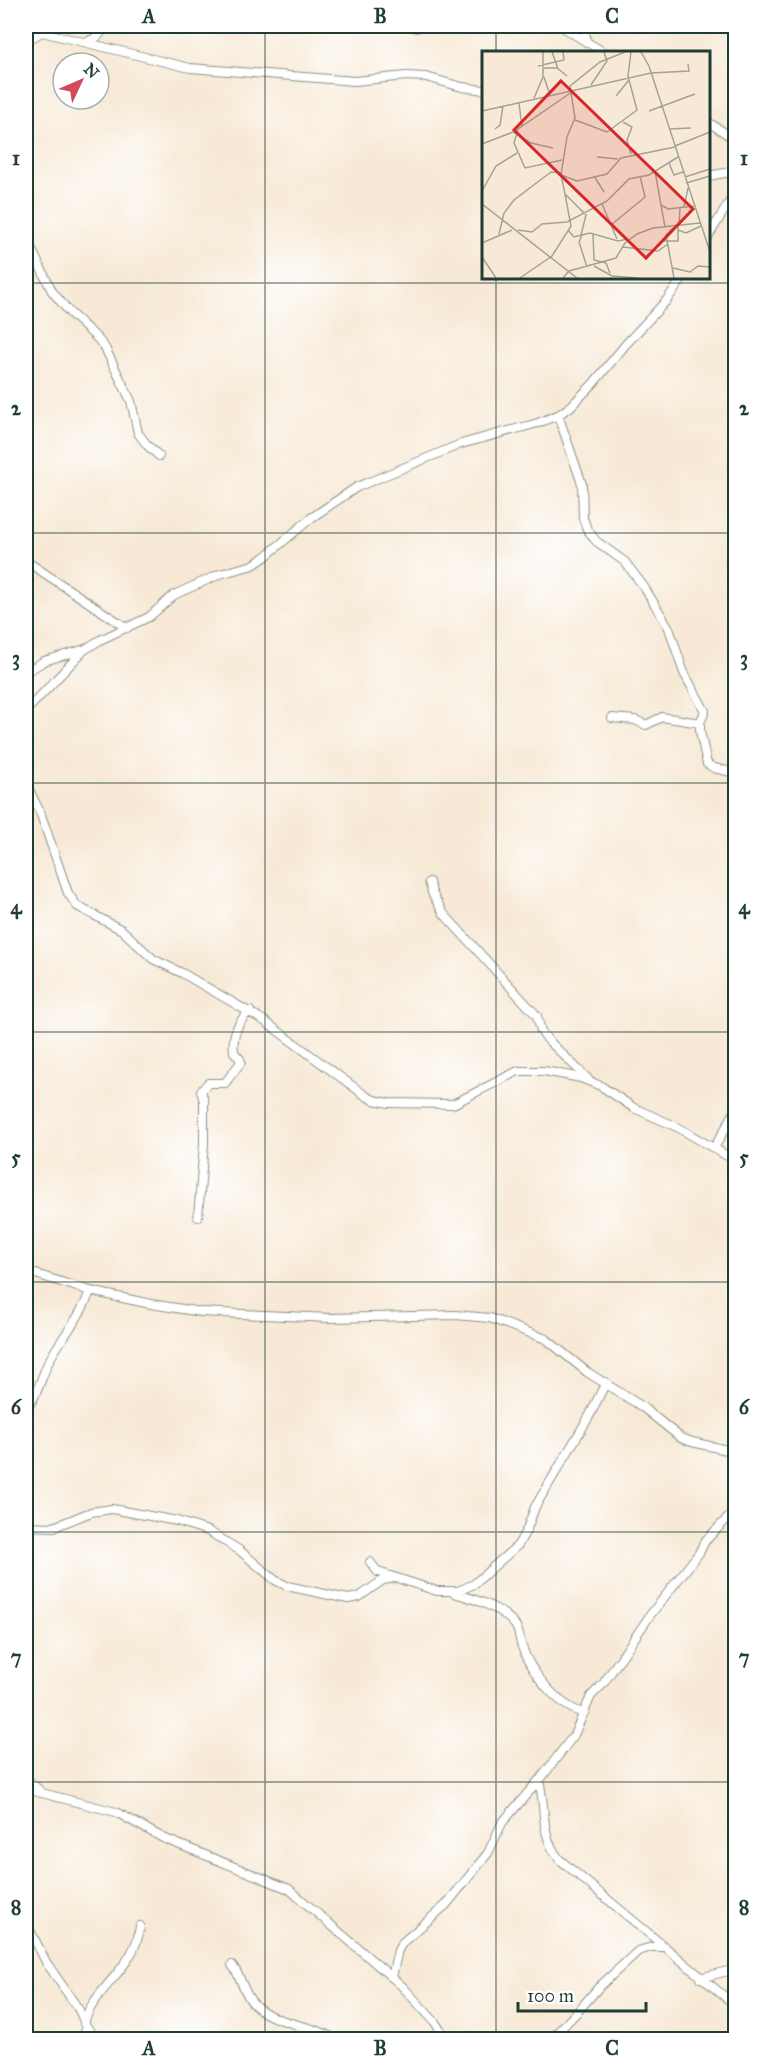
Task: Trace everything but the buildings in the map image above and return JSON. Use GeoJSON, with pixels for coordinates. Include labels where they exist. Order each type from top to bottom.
{"type":"FeatureCollection","features":[{"type":"Feature","properties":{"kind":"street"},"geometry":{"type":"LineString","coordinates":[[87,42],[97,37],[107,26]]}},
{"type":"Feature","properties":{"kind":"street"},"geometry":{"type":"LineString","coordinates":[[561,26],[601,51]]}},
{"type":"Feature","properties":{"kind":"street"},"geometry":{"type":"LineString","coordinates":[[584,26],[587,43]]}},
{"type":"Feature","properties":{"kind":"street"},"geometry":{"type":"LineString","coordinates":[[26,28],[190,69],[355,81],[406,76],[426,77],[482,90]]}},
{"type":"Feature","properties":{"kind":"street"},"geometry":{"type":"LineString","coordinates":[[26,40],[42,32]]}},
{"type":"Feature","properties":{"kind":"street"},"geometry":{"type":"LineString","coordinates":[[710,123],[735,140]]}},
{"type":"Feature","properties":{"kind":"street"},"geometry":{"type":"LineString","coordinates":[[710,176],[735,171]]}},
{"type":"Feature","properties":{"kind":"street"},"geometry":{"type":"LineString","coordinates":[[710,234],[735,191]]}},
{"type":"Feature","properties":{"kind":"street"},"geometry":{"type":"LineString","coordinates":[[26,237],[52,291],[105,348],[131,401],[138,433],[159,456]]}},
{"type":"Feature","properties":{"kind":"street"},"geometry":{"type":"LineString","coordinates":[[26,711],[84,650],[99,640],[149,617],[174,595],[220,574],[254,565],[311,518],[366,482],[461,444],[538,423],[558,414],[592,385],[666,301],[682,279]]}},
{"type":"Feature","properties":{"kind":"street"},"geometry":{"type":"LineString","coordinates":[[558,414],[582,484],[582,518],[587,529],[596,541],[625,562],[634,572],[669,628],[684,673],[705,711],[700,723],[708,766],[735,773]]}},
{"type":"Feature","properties":{"kind":"street"},"geometry":{"type":"LineString","coordinates":[[26,561],[127,628]]}},
{"type":"Feature","properties":{"kind":"street"},"geometry":{"type":"LineString","coordinates":[[26,672],[44,661],[84,650]]}},
{"type":"Feature","properties":{"kind":"street"},"geometry":{"type":"LineString","coordinates":[[612,718],[635,720],[648,725],[662,717],[700,723]]}},
{"type":"Feature","properties":{"kind":"street"},"geometry":{"type":"LineString","coordinates":[[26,784],[40,812],[68,893],[77,906],[122,930],[153,959],[250,1011],[374,1100],[453,1104],[518,1071],[544,1071],[589,1080],[616,1094],[634,1108],[664,1120],[735,1161]]}},
{"type":"Feature","properties":{"kind":"street"},"geometry":{"type":"LineString","coordinates":[[429,882],[433,895],[444,914],[537,1016],[548,1040],[589,1080]]}},
{"type":"Feature","properties":{"kind":"street"},"geometry":{"type":"LineString","coordinates":[[198,1217],[204,1144],[204,1101],[201,1091],[208,1083],[225,1083],[241,1062],[234,1050],[234,1038],[241,1019],[250,1011]]}},
{"type":"Feature","properties":{"kind":"street"},"geometry":{"type":"LineString","coordinates":[[714,1148],[735,1110]]}},
{"type":"Feature","properties":{"kind":"street"},"geometry":{"type":"LineString","coordinates":[[26,1271],[90,1291],[151,1304],[201,1311],[330,1318],[425,1315],[467,1315],[490,1318],[546,1338],[587,1372],[641,1406],[681,1438],[735,1452]]}},
{"type":"Feature","properties":{"kind":"street"},"geometry":{"type":"LineString","coordinates":[[26,1409],[49,1361],[78,1318],[90,1291]]}},
{"type":"Feature","properties":{"kind":"street"},"geometry":{"type":"LineString","coordinates":[[449,1592],[464,1590],[474,1584],[518,1545],[535,1507],[590,1415],[606,1382]]}},
{"type":"Feature","properties":{"kind":"street"},"geometry":{"type":"LineString","coordinates":[[26,1526],[54,1527],[91,1512],[112,1509],[177,1521],[213,1534],[250,1558],[274,1580],[287,1586],[348,1599],[359,1597],[383,1580],[394,1578]]}},
{"type":"Feature","properties":{"kind":"street"},"geometry":{"type":"LineString","coordinates":[[392,1977],[398,1950],[403,1942],[446,1905],[489,1853],[499,1826],[574,1735],[591,1696],[603,1684],[651,1614],[699,1553],[705,1541],[735,1510]]}},
{"type":"Feature","properties":{"kind":"street"},"geometry":{"type":"LineString","coordinates":[[370,1562],[378,1572],[425,1588],[449,1592],[488,1605],[509,1619],[517,1628],[527,1659],[540,1680],[564,1705],[584,1713]]}},
{"type":"Feature","properties":{"kind":"street"},"geometry":{"type":"LineString","coordinates":[[26,1778],[42,1792]]}},
{"type":"Feature","properties":{"kind":"street"},"geometry":{"type":"LineString","coordinates":[[539,1780],[543,1796],[546,1833],[553,1851],[569,1868],[735,2006]]}},
{"type":"Feature","properties":{"kind":"street"},"geometry":{"type":"LineString","coordinates":[[26,1788],[116,1812],[163,1838],[282,1886],[392,1977],[434,2021],[448,2040]]}},
{"type":"Feature","properties":{"kind":"street"},"geometry":{"type":"LineString","coordinates":[[26,1922],[41,1954],[69,1994],[85,2024],[94,2036],[102,2040]]}},
{"type":"Feature","properties":{"kind":"street"},"geometry":{"type":"LineString","coordinates":[[84,2040],[85,2024],[93,2005],[132,1953],[139,1938],[140,1926]]}},
{"type":"Feature","properties":{"kind":"street"},"geometry":{"type":"LineString","coordinates":[[549,2040],[598,1988],[633,1956],[644,1948],[665,1947]]}},
{"type":"Feature","properties":{"kind":"street"},"geometry":{"type":"LineString","coordinates":[[232,1965],[238,1972],[247,1995],[257,2007],[286,2021],[325,2033],[336,2040]]}},
{"type":"Feature","properties":{"kind":"street"},"geometry":{"type":"LineString","coordinates":[[700,1978],[735,1969]]}},
{"type":"Feature","properties":{"kind":"street"},"geometry":{"type":"LineString","coordinates":[[368,2040],[382,2040]]}}]}
